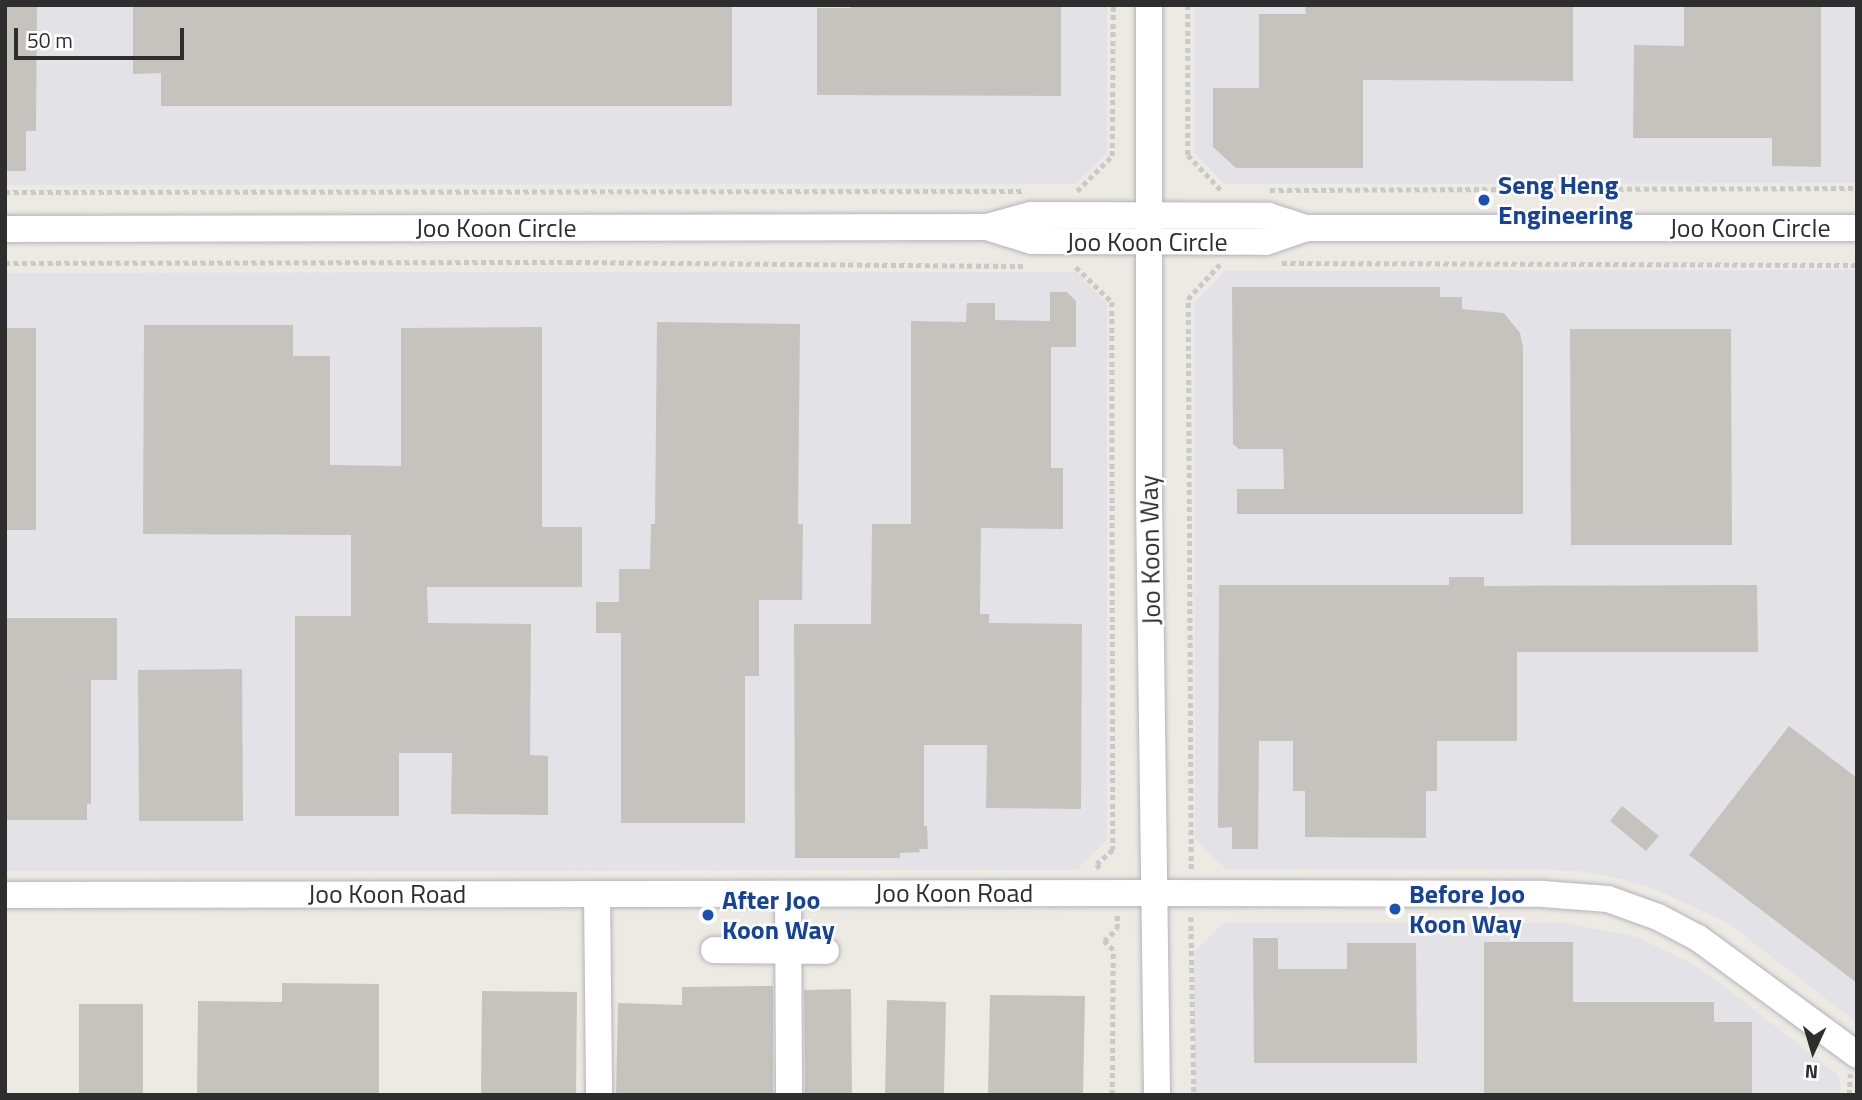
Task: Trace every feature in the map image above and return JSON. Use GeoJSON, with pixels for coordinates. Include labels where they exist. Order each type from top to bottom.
{"type":"FeatureCollection","features":[{"type":"Feature","properties":{"kind":"street","name":"Joo Koon Way"},"geometry":{"type":"LineString","coordinates":[[1149,5],[1157,1095]]}},
{"type":"Feature","properties":{"kind":"street","name":"Joo Koon Circle"},"geometry":{"type":"LineString","coordinates":[[5,229],[987,227],[1031,215],[1149,228],[1269,216],[1307,228],[1857,228]]}},
{"type":"Feature","properties":{"kind":"street"},"geometry":{"type":"LineString","coordinates":[[597,894],[599,1095]]}},
{"type":"Feature","properties":{"kind":"street"},"geometry":{"type":"LineString","coordinates":[[788,894],[789,1095]]}},
{"type":"Feature","properties":{"kind":"street","name":"Joo Koon Road"},"geometry":{"type":"LineString","coordinates":[[5,895],[1543,894],[1608,900],[1658,917],[1698,938],[1857,1055]]}},
{"type":"Feature","properties":{"kind":"street"},"geometry":{"type":"LineString","coordinates":[[714,950],[826,951]]}},
{"type":"Feature","properties":{"kind":"path"},"geometry":{"type":"LineString","coordinates":[[1077,191],[1112,156],[1113,5]]}},
{"type":"Feature","properties":{"kind":"path"},"geometry":{"type":"LineString","coordinates":[[1188,5],[1188,155],[1221,190]]}},
{"type":"Feature","properties":{"kind":"path"},"geometry":{"type":"LineString","coordinates":[[1263,190],[1857,188]]}},
{"type":"Feature","properties":{"kind":"path"},"geometry":{"type":"LineString","coordinates":[[1209,190],[1235,190]]}},
{"type":"Feature","properties":{"kind":"path"},"geometry":{"type":"LineString","coordinates":[[5,192],[1035,191]]}},
{"type":"Feature","properties":{"kind":"path"},"geometry":{"type":"LineString","coordinates":[[1063,191],[1089,191]]}},
{"type":"Feature","properties":{"kind":"path"},"geometry":{"type":"LineString","coordinates":[[1194,1095],[1188,299],[1223,261],[1211,261]]}},
{"type":"Feature","properties":{"kind":"path"},"geometry":{"type":"LineString","coordinates":[[5,263],[568,262],[1036,267]]}},
{"type":"Feature","properties":{"kind":"path"},"geometry":{"type":"LineString","coordinates":[[1279,263],[1857,265]]}},
{"type":"Feature","properties":{"kind":"path"},"geometry":{"type":"LineString","coordinates":[[1062,267],[1082,264]]}},
{"type":"Feature","properties":{"kind":"path"},"geometry":{"type":"LineString","coordinates":[[1076,267],[1112,302],[1113,850],[1097,864],[1116,893],[1118,929],[1104,941],[1113,950],[1112,1095]]}},
{"type":"Feature","properties":{"kind":"shaded area"},"geometry":{"type":"Polygon","coordinates":[[[5,5],[1107,5],[1107,153],[1075,184],[5,185],[5,5]]]}},
{"type":"Feature","properties":{"kind":"shaded area"},"geometry":{"type":"Polygon","coordinates":[[[1194,5],[1857,5],[1857,183],[1225,184],[1194,153],[1194,5]]]}},
{"type":"Feature","properties":{"kind":"shaded area"},"geometry":{"type":"Polygon","coordinates":[[[1857,270],[1857,1023],[1728,923],[1655,889],[1618,878],[1579,871],[1526,869],[1226,869],[1195,839],[1194,303],[1225,271],[1857,270]]]}},
{"type":"Feature","properties":{"kind":"shaded area"},"geometry":{"type":"Polygon","coordinates":[[[1076,272],[1107,303],[1107,839],[1077,870],[5,871],[5,273],[1076,272]]]}},
{"type":"Feature","properties":{"kind":"shaded area"},"geometry":{"type":"Polygon","coordinates":[[[1225,922],[1563,923],[1637,937],[1696,966],[1724,986],[1839,1076],[1841,1095],[1194,1095],[1194,953],[1225,922]]]}},
{"type":"Feature","properties":{"kind":"building"},"geometry":{"type":"Polygon","coordinates":[[[5,5],[37,5],[36,131],[26,131],[26,171],[5,171],[5,5]]]}},
{"type":"Feature","properties":{"kind":"building"},"geometry":{"type":"Polygon","coordinates":[[[133,5],[732,5],[732,106],[161,106],[161,73],[133,74],[133,5]]]}},
{"type":"Feature","properties":{"kind":"building"},"geometry":{"type":"Polygon","coordinates":[[[851,5],[1061,5],[1061,96],[817,95],[817,8],[851,8],[851,5]]]}},
{"type":"Feature","properties":{"kind":"building"},"geometry":{"type":"Polygon","coordinates":[[[1305,5],[1573,5],[1573,81],[1363,80],[1363,168],[1236,168],[1213,147],[1213,88],[1259,88],[1259,14],[1306,14],[1305,5]]]}},
{"type":"Feature","properties":{"kind":"building"},"geometry":{"type":"Polygon","coordinates":[[[1684,5],[1821,5],[1821,167],[1772,166],[1772,138],[1633,138],[1634,45],[1684,46],[1684,5]]]}},
{"type":"Feature","properties":{"kind":"building"},"geometry":{"type":"Polygon","coordinates":[[[1232,287],[1440,287],[1440,297],[1462,297],[1462,309],[1504,313],[1520,333],[1523,347],[1523,514],[1237,514],[1237,489],[1284,489],[1283,449],[1239,449],[1233,444],[1232,287]]]}},
{"type":"Feature","properties":{"kind":"building"},"geometry":{"type":"Polygon","coordinates":[[[1050,292],[1067,292],[1076,301],[1076,347],[1051,347],[1051,468],[1063,468],[1063,529],[981,528],[980,614],[989,614],[989,623],[1082,624],[1081,809],[986,808],[987,745],[924,745],[924,826],[927,826],[928,849],[900,853],[900,858],[795,858],[794,624],[871,624],[872,524],[911,524],[911,321],[966,322],[967,303],[995,303],[995,320],[1050,321],[1050,292]]]}},
{"type":"Feature","properties":{"kind":"building"},"geometry":{"type":"Polygon","coordinates":[[[657,322],[800,324],[798,524],[803,524],[802,600],[759,600],[759,676],[745,676],[745,823],[621,823],[621,633],[596,633],[596,602],[619,602],[619,569],[650,569],[651,524],[655,524],[657,322]]]}},
{"type":"Feature","properties":{"kind":"building"},"geometry":{"type":"Polygon","coordinates":[[[144,325],[293,325],[293,356],[330,356],[330,465],[401,466],[401,328],[542,327],[542,527],[582,527],[582,587],[427,587],[428,623],[531,624],[530,755],[548,756],[548,815],[451,814],[452,753],[399,753],[399,816],[295,816],[295,616],[351,616],[351,535],[143,534],[144,325]]]}},
{"type":"Feature","properties":{"kind":"building"},"geometry":{"type":"Polygon","coordinates":[[[5,328],[36,328],[36,530],[5,530],[5,328]]]}},
{"type":"Feature","properties":{"kind":"building"},"geometry":{"type":"Polygon","coordinates":[[[1570,329],[1731,329],[1732,545],[1571,545],[1570,329]]]}},
{"type":"Feature","properties":{"kind":"building"},"geometry":{"type":"Polygon","coordinates":[[[1449,577],[1484,577],[1484,586],[1757,585],[1758,652],[1517,652],[1517,741],[1437,741],[1437,791],[1426,791],[1426,838],[1305,837],[1305,791],[1293,791],[1293,741],[1259,741],[1258,849],[1232,849],[1232,827],[1218,828],[1219,585],[1449,585],[1449,577]]]}},
{"type":"Feature","properties":{"kind":"building"},"geometry":{"type":"Polygon","coordinates":[[[5,618],[117,618],[117,680],[91,680],[91,804],[87,804],[87,820],[5,820],[5,618]]]}},
{"type":"Feature","properties":{"kind":"building"},"geometry":{"type":"Polygon","coordinates":[[[242,669],[243,821],[139,821],[138,670],[242,669]]]}},
{"type":"Feature","properties":{"kind":"building"},"geometry":{"type":"Polygon","coordinates":[[[1789,726],[1857,778],[1857,983],[1689,855],[1789,726]]]}},
{"type":"Feature","properties":{"kind":"building"},"geometry":{"type":"Polygon","coordinates":[[[1622,806],[1659,836],[1646,851],[1610,821],[1622,806]]]}},
{"type":"Feature","properties":{"kind":"building"},"geometry":{"type":"Polygon","coordinates":[[[1253,938],[1278,938],[1278,969],[1347,969],[1347,943],[1416,943],[1417,1063],[1254,1063],[1253,938]]]}},
{"type":"Feature","properties":{"kind":"building"},"geometry":{"type":"Polygon","coordinates":[[[1484,942],[1573,942],[1573,1002],[1714,1002],[1714,1022],[1752,1022],[1752,1094],[1484,1094],[1484,942]]]}},
{"type":"Feature","properties":{"kind":"building"},"geometry":{"type":"Polygon","coordinates":[[[282,983],[379,984],[379,1095],[197,1095],[198,1001],[282,1002],[282,983]]]}},
{"type":"Feature","properties":{"kind":"building"},"geometry":{"type":"Polygon","coordinates":[[[773,986],[773,1095],[616,1095],[618,1003],[682,1005],[682,987],[773,986]]]}},
{"type":"Feature","properties":{"kind":"building"},"geometry":{"type":"Polygon","coordinates":[[[851,989],[852,1095],[805,1095],[804,990],[851,989]]]}},
{"type":"Feature","properties":{"kind":"building"},"geometry":{"type":"Polygon","coordinates":[[[482,991],[577,992],[576,1095],[481,1095],[482,991]]]}},
{"type":"Feature","properties":{"kind":"building"},"geometry":{"type":"Polygon","coordinates":[[[990,995],[1085,996],[1083,1095],[988,1095],[990,995]]]}},
{"type":"Feature","properties":{"kind":"building"},"geometry":{"type":"Polygon","coordinates":[[[887,1000],[946,1002],[944,1095],[885,1095],[887,1000]]]}},
{"type":"Feature","properties":{"kind":"building"},"geometry":{"type":"Polygon","coordinates":[[[79,1004],[143,1004],[143,1095],[79,1095],[79,1004]]]}},
{"type":"Feature","properties":{"kind":"place","name":"Seng Heng Engineering"},"geometry":{"type":"Point","coordinates":[1484,200]}},
{"type":"Feature","properties":{"kind":"place","name":"Before Joo Koon Way"},"geometry":{"type":"Point","coordinates":[1395,909]}},
{"type":"Feature","properties":{"kind":"place","name":"After Joo Koon Way"},"geometry":{"type":"Point","coordinates":[708,915]}}]}
